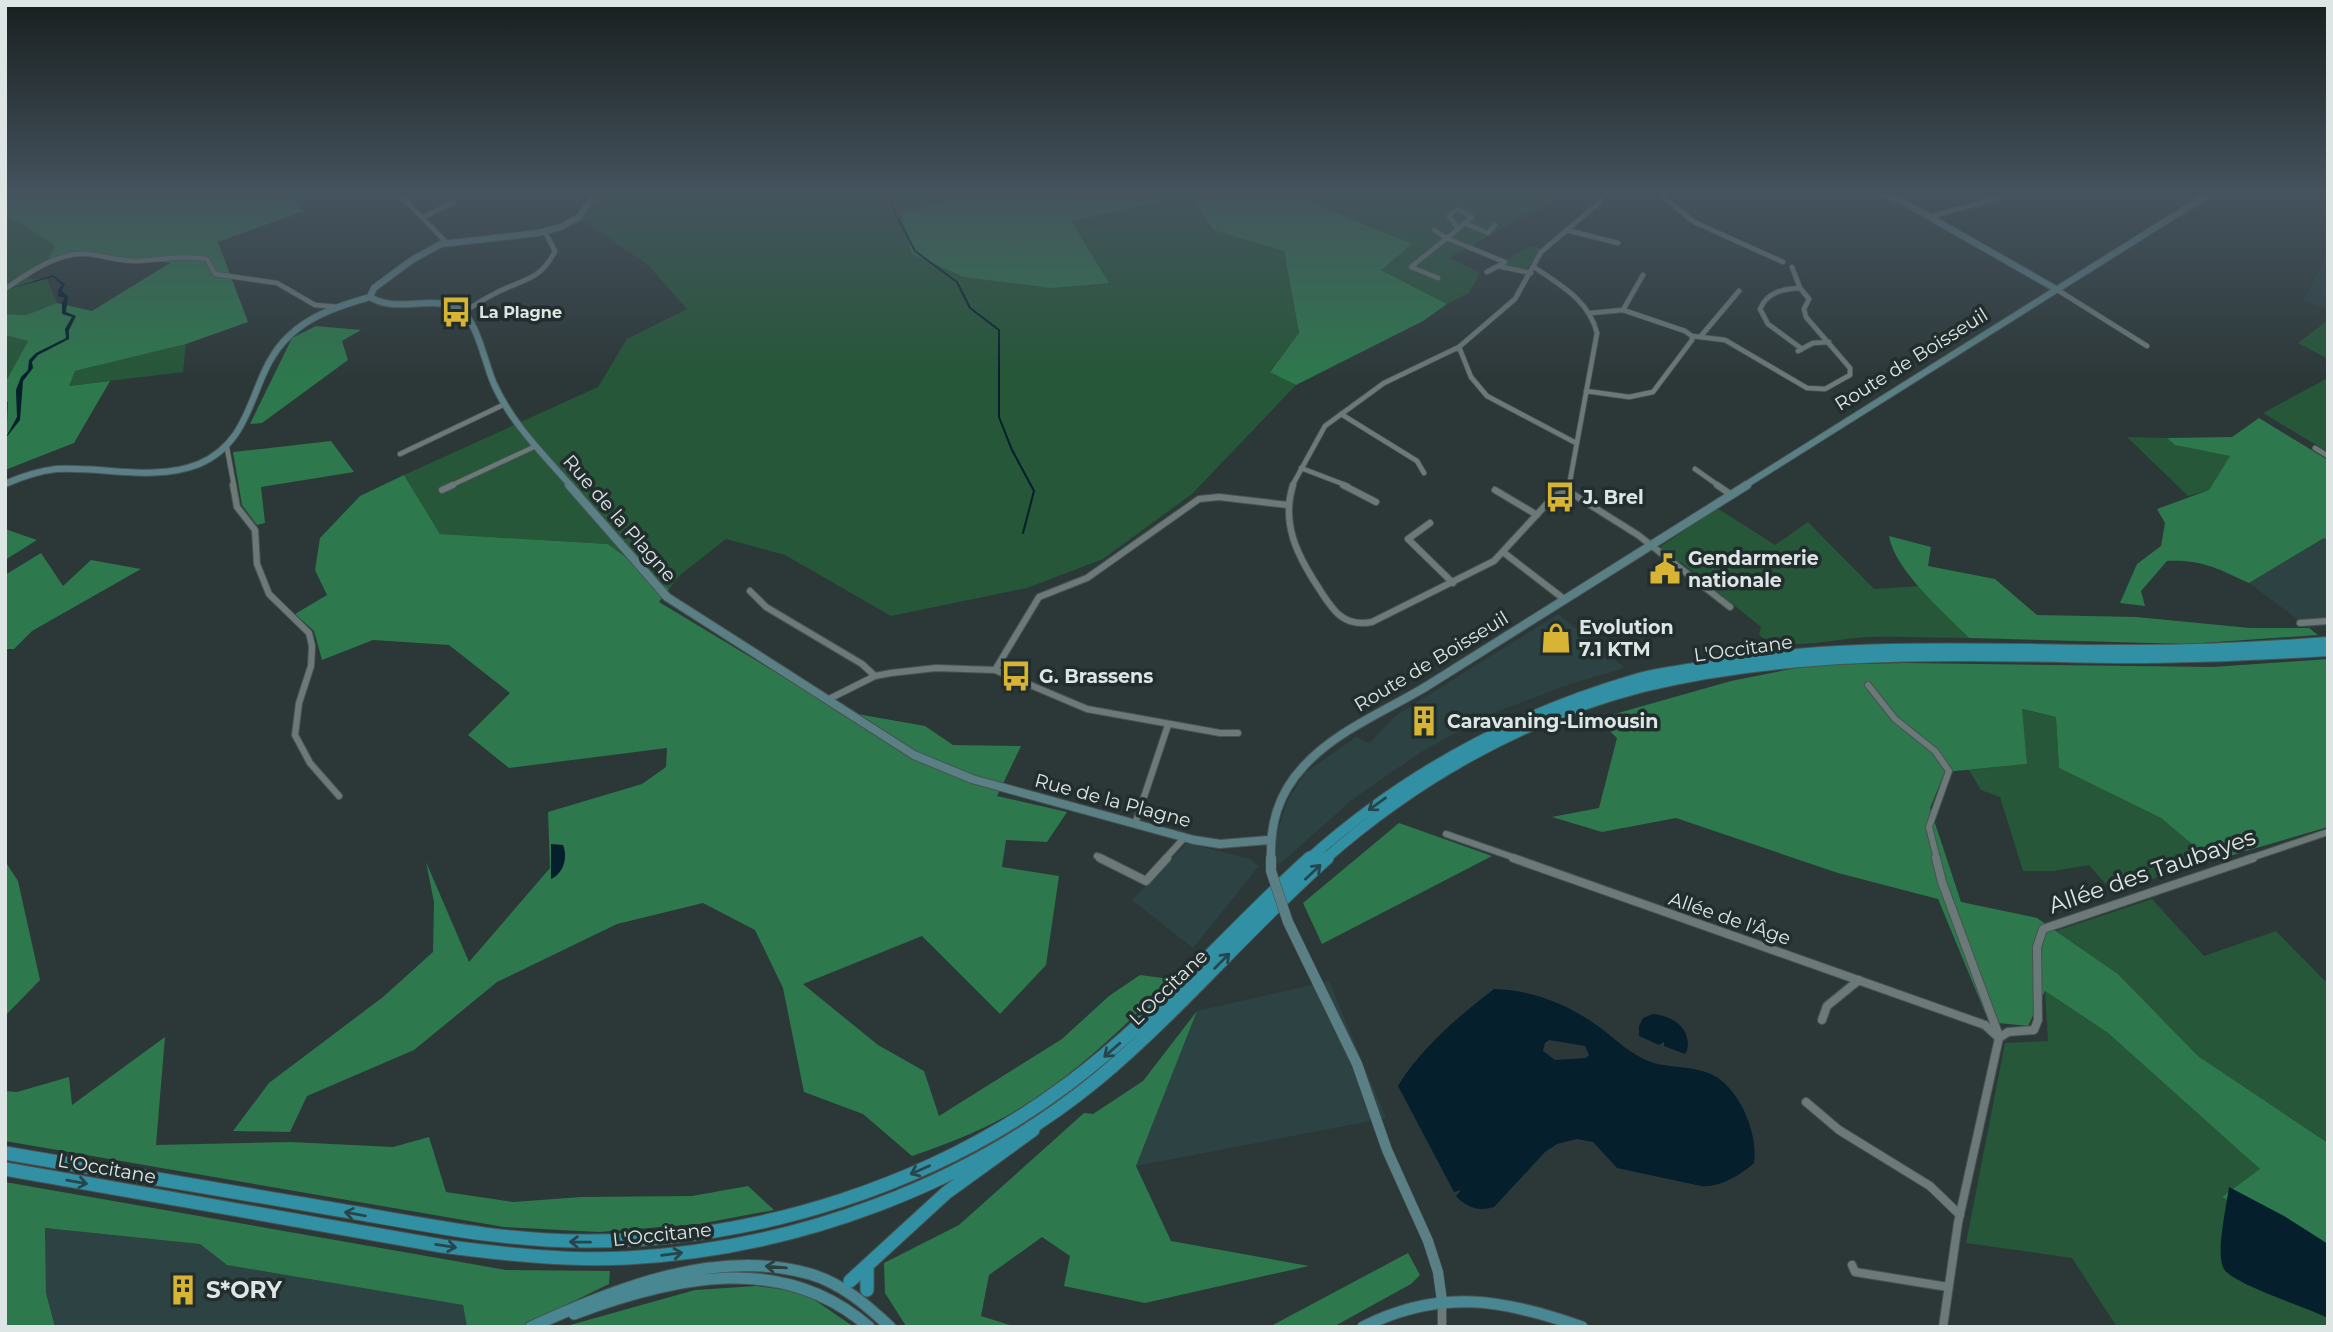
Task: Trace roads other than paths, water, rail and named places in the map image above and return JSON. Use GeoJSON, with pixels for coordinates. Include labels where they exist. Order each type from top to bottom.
{"type":"FeatureCollection","features":[{"type":"Feature","properties":{"kind":"highway","name":"L'Occitane"},"geometry":{"type":"LineString","coordinates":[[5,1153],[400,1222],[524,1240],[647,1240],[759,1224],[845,1200],[916,1172],[983,1139],[1035,1108],[1096,1064],[1130,1034],[1298,869],[1365,812],[1456,752],[1560,703],[1673,669],[1744,657],[1815,650],[1897,648],[2178,651],[2328,642]]}},
{"type":"Feature","properties":{"kind":"highway","name":"L'Occitane"},"geometry":{"type":"LineString","coordinates":[[5,1169],[453,1248],[561,1259],[633,1258],[741,1244],[849,1214],[916,1188],[966,1164],[1051,1114],[1115,1065],[1302,881],[1371,821],[1426,782],[1475,753],[1532,725],[1586,704],[1690,675],[1752,664],[1824,657],[1919,655],[2182,659],[2328,651]]}},
{"type":"Feature","properties":{"kind":"highway"},"geometry":{"type":"LineString","coordinates":[[845,1284],[946,1193],[1025,1138],[1051,1114]]}},
{"type":"Feature","properties":{"kind":"highway"},"geometry":{"type":"LineString","coordinates":[[867,1266],[867,1290]]}},
{"type":"Feature","properties":{"kind":"main road"},"geometry":{"type":"LineString","coordinates":[[370,297],[374,288],[424,254]]}},
{"type":"Feature","properties":{"kind":"main road"},"geometry":{"type":"LineString","coordinates":[[1995,254],[2056,289]]}},
{"type":"Feature","properties":{"kind":"main road","name":"Route de Boisseuil"},"geometry":{"type":"LineString","coordinates":[[1442,1301],[1438,1272],[1428,1241],[1387,1150],[1357,1064],[1288,922],[1271,871],[1269,840],[1272,819],[1282,793],[1297,771],[1311,757],[2112,254]]}},
{"type":"Feature","properties":{"kind":"main road"},"geometry":{"type":"LineString","coordinates":[[5,484],[42,471],[62,469],[160,474],[202,462],[227,448],[237,436],[284,340],[290,334],[338,307],[370,297],[381,303],[446,303],[465,311]]}},
{"type":"Feature","properties":{"kind":"main road","name":"Rue de la Plagne"},"geometry":{"type":"LineString","coordinates":[[465,311],[503,405],[667,597],[914,755],[953,773],[1184,838],[1220,844],[1269,840]]}},
{"type":"Feature","properties":{"kind":"main road"},"geometry":{"type":"LineString","coordinates":[[543,1327],[622,1297],[689,1283],[743,1266],[789,1268],[845,1284],[890,1327]]}},
{"type":"Feature","properties":{"kind":"main road"},"geometry":{"type":"LineString","coordinates":[[531,1327],[624,1288],[717,1274],[783,1281],[827,1296],[869,1327]]}},
{"type":"Feature","properties":{"kind":"main road"},"geometry":{"type":"LineString","coordinates":[[827,1296],[845,1284]]}},
{"type":"Feature","properties":{"kind":"main road"},"geometry":{"type":"LineString","coordinates":[[867,1290],[880,1317]]}},
{"type":"Feature","properties":{"kind":"main road"},"geometry":{"type":"LineString","coordinates":[[1363,1327],[1407,1306],[1465,1300],[1503,1305],[1582,1327]]}},
{"type":"Feature","properties":{"kind":"street"},"geometry":{"type":"LineString","coordinates":[[8,288],[39,268],[81,254]]}},
{"type":"Feature","properties":{"kind":"street"},"geometry":{"type":"LineString","coordinates":[[84,254],[134,262],[208,258],[215,274],[275,282],[315,305],[338,307]]}},
{"type":"Feature","properties":{"kind":"street"},"geometry":{"type":"LineString","coordinates":[[465,311],[495,293],[544,271],[553,254]]}},
{"type":"Feature","properties":{"kind":"street"},"geometry":{"type":"LineString","coordinates":[[1426,254],[1411,267],[1438,278]]}},
{"type":"Feature","properties":{"kind":"street"},"geometry":{"type":"LineString","coordinates":[[1486,254],[1505,262],[1487,272]]}},
{"type":"Feature","properties":{"kind":"street"},"geometry":{"type":"LineString","coordinates":[[1540,254],[1516,299],[1459,347],[1384,383],[1325,426],[1301,468],[1288,505],[1293,544],[1334,613],[1352,623],[1372,622],[1477,572],[1503,552],[1554,496],[1568,491]]}},
{"type":"Feature","properties":{"kind":"street"},"geometry":{"type":"LineString","coordinates":[[1767,254],[1783,261]]}},
{"type":"Feature","properties":{"kind":"street"},"geometry":{"type":"LineString","coordinates":[[1498,266],[1531,273]]}},
{"type":"Feature","properties":{"kind":"street"},"geometry":{"type":"LineString","coordinates":[[1534,267],[1579,300],[1591,313],[1597,333],[1568,491]]}},
{"type":"Feature","properties":{"kind":"street"},"geometry":{"type":"LineString","coordinates":[[1591,313],[1623,310],[1692,335],[1725,340],[1807,387],[1816,390],[1829,388],[1852,372],[1804,313],[1809,299],[1800,288],[1792,267]]}},
{"type":"Feature","properties":{"kind":"street"},"geometry":{"type":"LineString","coordinates":[[1623,310],[1643,275]]}},
{"type":"Feature","properties":{"kind":"street"},"geometry":{"type":"LineString","coordinates":[[1800,288],[1775,292],[1763,301],[1760,309],[1768,324],[1800,350],[1813,343],[1829,342]]}},
{"type":"Feature","properties":{"kind":"street"},"geometry":{"type":"LineString","coordinates":[[2056,289],[2147,346]]}},
{"type":"Feature","properties":{"kind":"street"},"geometry":{"type":"LineString","coordinates":[[1701,336],[1738,291]]}},
{"type":"Feature","properties":{"kind":"street"},"geometry":{"type":"LineString","coordinates":[[1586,391],[1646,396],[1653,392],[1684,351],[1692,340],[1692,335]]}},
{"type":"Feature","properties":{"kind":"street"},"geometry":{"type":"LineString","coordinates":[[1459,347],[1471,377],[1487,396],[1576,443]]}},
{"type":"Feature","properties":{"kind":"street"},"geometry":{"type":"LineString","coordinates":[[400,454],[503,405]]}},
{"type":"Feature","properties":{"kind":"street"},"geometry":{"type":"LineString","coordinates":[[1341,414],[1417,461],[1424,473]]}},
{"type":"Feature","properties":{"kind":"street"},"geometry":{"type":"LineString","coordinates":[[442,490],[536,446]]}},
{"type":"Feature","properties":{"kind":"street"},"geometry":{"type":"LineString","coordinates":[[227,448],[237,507],[255,530],[257,564],[269,594],[309,633],[312,646],[311,666],[299,703],[295,735],[310,763],[339,796]]}},
{"type":"Feature","properties":{"kind":"street"},"geometry":{"type":"LineString","coordinates":[[2315,448],[2328,456]]}},
{"type":"Feature","properties":{"kind":"street"},"geometry":{"type":"LineString","coordinates":[[1301,468],[1357,490],[1376,502]]}},
{"type":"Feature","properties":{"kind":"street"},"geometry":{"type":"LineString","coordinates":[[1695,470],[1730,494]]}},
{"type":"Feature","properties":{"kind":"street"},"geometry":{"type":"LineString","coordinates":[[1495,490],[1536,515]]}},
{"type":"Feature","properties":{"kind":"street"},"geometry":{"type":"LineString","coordinates":[[1568,491],[1650,544],[1730,607]]}},
{"type":"Feature","properties":{"kind":"street"},"geometry":{"type":"LineString","coordinates":[[995,670],[1039,597],[1087,578],[1199,499],[1219,497],[1288,505]]}},
{"type":"Feature","properties":{"kind":"street"},"geometry":{"type":"LineString","coordinates":[[1430,523],[1408,539],[1453,583]]}},
{"type":"Feature","properties":{"kind":"street"},"geometry":{"type":"LineString","coordinates":[[1503,552],[1564,599]]}},
{"type":"Feature","properties":{"kind":"street"},"geometry":{"type":"LineString","coordinates":[[750,591],[766,607],[862,664],[875,676]]}},
{"type":"Feature","properties":{"kind":"street"},"geometry":{"type":"LineString","coordinates":[[2300,623],[2328,621]]}},
{"type":"Feature","properties":{"kind":"street"},"geometry":{"type":"LineString","coordinates":[[827,700],[875,676],[936,668],[995,670],[1087,709],[1168,725],[1238,733]]}},
{"type":"Feature","properties":{"kind":"street"},"geometry":{"type":"LineString","coordinates":[[1868,685],[1903,728],[1936,750],[1949,771],[1929,827],[1942,883],[2000,1038],[1960,1215],[1943,1327]]}},
{"type":"Feature","properties":{"kind":"street"},"geometry":{"type":"LineString","coordinates":[[1135,824],[1168,725]]}},
{"type":"Feature","properties":{"kind":"street","name":"Allée des Taubayes"},"geometry":{"type":"LineString","coordinates":[[2000,1038],[2008,1032],[2034,1030],[2038,1020],[2037,947],[2043,929],[2328,832]]}},
{"type":"Feature","properties":{"kind":"street","name":"Allée de l'Âge"},"geometry":{"type":"LineString","coordinates":[[1446,834],[1986,1024],[2000,1038]]}},
{"type":"Feature","properties":{"kind":"street"},"geometry":{"type":"LineString","coordinates":[[1097,856],[1146,881],[1184,838]]}},
{"type":"Feature","properties":{"kind":"street"},"geometry":{"type":"LineString","coordinates":[[1822,1020],[1827,1006],[1858,980]]}},
{"type":"Feature","properties":{"kind":"street"},"geometry":{"type":"LineString","coordinates":[[1806,1102],[1839,1130],[1930,1186],[1960,1215]]}},
{"type":"Feature","properties":{"kind":"street"},"geometry":{"type":"LineString","coordinates":[[1852,1265],[1855,1272],[1948,1287]]}},
{"type":"Feature","properties":{"kind":"street"},"geometry":{"type":"LineString","coordinates":[[1441,1327],[1442,1301]]}},
{"type":"Feature","properties":{"kind":"waterway"},"geometry":{"type":"LineString","coordinates":[[919,254],[957,282],[970,308],[999,330],[999,417],[1012,450],[1034,491],[1023,533]]}},
{"type":"Feature","properties":{"kind":"place","name":"La Plagne"},"geometry":{"type":"Point","coordinates":[456,312]}},
{"type":"Feature","properties":{"kind":"place","name":"J. Brel"},"geometry":{"type":"Point","coordinates":[1560,497]}},
{"type":"Feature","properties":{"kind":"place","name":"Gendarmerie nationale"},"geometry":{"type":"Point","coordinates":[1665,569]}},
{"type":"Feature","properties":{"kind":"place","name":"Evolution 7.1 KTM"},"geometry":{"type":"Point","coordinates":[1556,638]}},
{"type":"Feature","properties":{"kind":"place","name":"G. Brassens"},"geometry":{"type":"Point","coordinates":[1016,676]}},
{"type":"Feature","properties":{"kind":"place","name":"Caravaning-Limousin"},"geometry":{"type":"Point","coordinates":[1424,721]}},
{"type":"Feature","properties":{"kind":"place","name":"S*ORY"},"geometry":{"type":"Point","coordinates":[183,1290]}}]}
